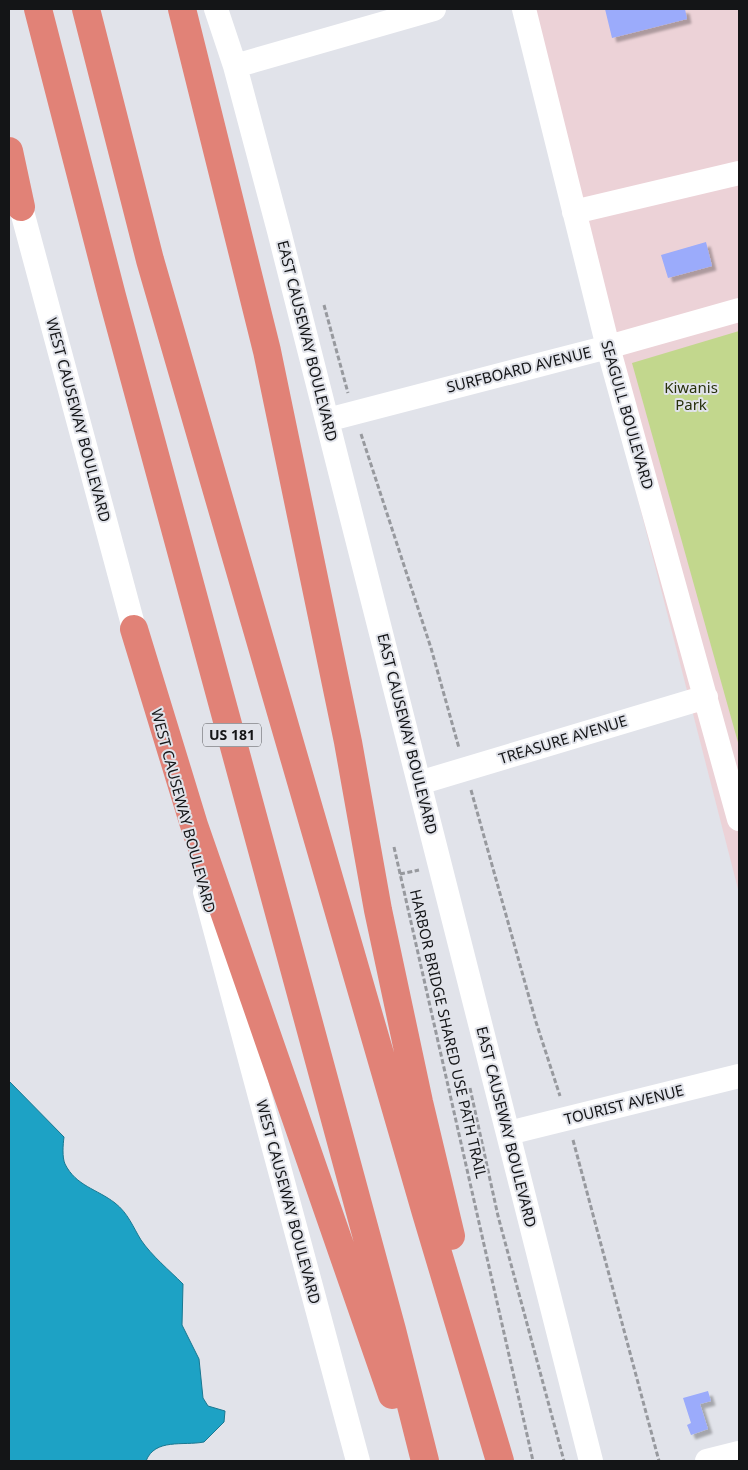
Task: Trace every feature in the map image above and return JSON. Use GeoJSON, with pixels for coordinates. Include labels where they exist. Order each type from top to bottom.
{"type":"FeatureCollection","features":[{"type":"Feature","properties":{"kind":"highway","name":"US 181"},"geometry":{"type":"LineString","coordinates":[[38,9],[112,296],[426,1461]]}},
{"type":"Feature","properties":{"kind":"highway","name":"US 181"},"geometry":{"type":"LineString","coordinates":[[86,9],[150,260],[418,1185],[500,1461]]}},
{"type":"Feature","properties":{"kind":"highway"},"geometry":{"type":"LineString","coordinates":[[182,9],[267,351],[348,742],[378,910],[414,1083],[504,1461]]}},
{"type":"Feature","properties":{"kind":"highway"},"geometry":{"type":"LineString","coordinates":[[9,151],[21,207]]}},
{"type":"Feature","properties":{"kind":"highway"},"geometry":{"type":"LineString","coordinates":[[134,629],[194,825],[415,1461]]}},
{"type":"Feature","properties":{"kind":"street","name":"EAST CAUSEWAY BOULEVARD"},"geometry":{"type":"LineString","coordinates":[[216,9],[235,66],[327,420],[591,1461]]}},
{"type":"Feature","properties":{"kind":"street"},"geometry":{"type":"LineString","coordinates":[[235,66],[434,9]]}},
{"type":"Feature","properties":{"kind":"street","name":"SEAGULL BOULEVARD"},"geometry":{"type":"LineString","coordinates":[[524,9],[608,347],[739,818]]}},
{"type":"Feature","properties":{"kind":"street","name":"WEST CAUSEWAY BOULEVARD"},"geometry":{"type":"LineString","coordinates":[[9,161],[358,1461]]}},
{"type":"Feature","properties":{"kind":"street"},"geometry":{"type":"LineString","coordinates":[[574,212],[739,173]]}},
{"type":"Feature","properties":{"kind":"street","name":"SURFBOARD AVENUE"},"geometry":{"type":"LineString","coordinates":[[327,420],[608,347],[739,310]]}},
{"type":"Feature","properties":{"kind":"street","name":"TREASURE AVENUE"},"geometry":{"type":"LineString","coordinates":[[419,783],[706,697]]}},
{"type":"Feature","properties":{"kind":"street","name":"TOURIST AVENUE"},"geometry":{"type":"LineString","coordinates":[[508,1133],[568,1120],[739,1076]]}},
{"type":"Feature","properties":{"kind":"street"},"geometry":{"type":"LineString","coordinates":[[707,1461],[739,1453]]}},
{"type":"Feature","properties":{"kind":"path"},"geometry":{"type":"LineString","coordinates":[[323,301],[353,412],[431,648],[536,1022],[568,1120],[659,1461]]}},
{"type":"Feature","properties":{"kind":"path","name":"HARBOR BRIDGE SHARED USE PATH TRAIL"},"geometry":{"type":"LineString","coordinates":[[421,879],[418,870],[400,874],[533,1461]]}},
{"type":"Feature","properties":{"kind":"path","name":"HARBOR BRIDGE SHARED USE PATH TRAIL"},"geometry":{"type":"LineString","coordinates":[[469,1080],[498,1216],[564,1461]]}},
{"type":"Feature","properties":{"kind":"shaded area"},"geometry":{"type":"Polygon","coordinates":[[[512,9],[739,9],[739,893],[512,9]]]}},
{"type":"Feature","properties":{"kind":"green space","name":"Kiwanis Park"},"geometry":{"type":"Polygon","coordinates":[[[739,331],[739,746],[632,363],[739,331]]]}},
{"type":"Feature","properties":{"kind":"water"},"geometry":{"type":"Polygon","coordinates":[[[9,1081],[64,1137],[63,1158],[65,1164],[75,1177],[120,1207],[145,1246],[183,1284],[182,1325],[199,1359],[203,1398],[208,1406],[225,1411],[224,1422],[204,1442],[163,1446],[150,1454],[146,1461],[9,1461],[9,1081]]]}},
{"type":"Feature","properties":{"kind":"building"},"geometry":{"type":"Polygon","coordinates":[[[605,9],[685,9],[687,19],[612,38],[605,9]]]}},
{"type":"Feature","properties":{"kind":"building"},"geometry":{"type":"Polygon","coordinates":[[[706,242],[712,266],[668,278],[661,255],[706,242]]]}},
{"type":"Feature","properties":{"kind":"building"},"geometry":{"type":"Polygon","coordinates":[[[708,1391],[711,1401],[700,1404],[708,1429],[691,1435],[687,1425],[691,1423],[683,1398],[708,1391]]]}}]}
